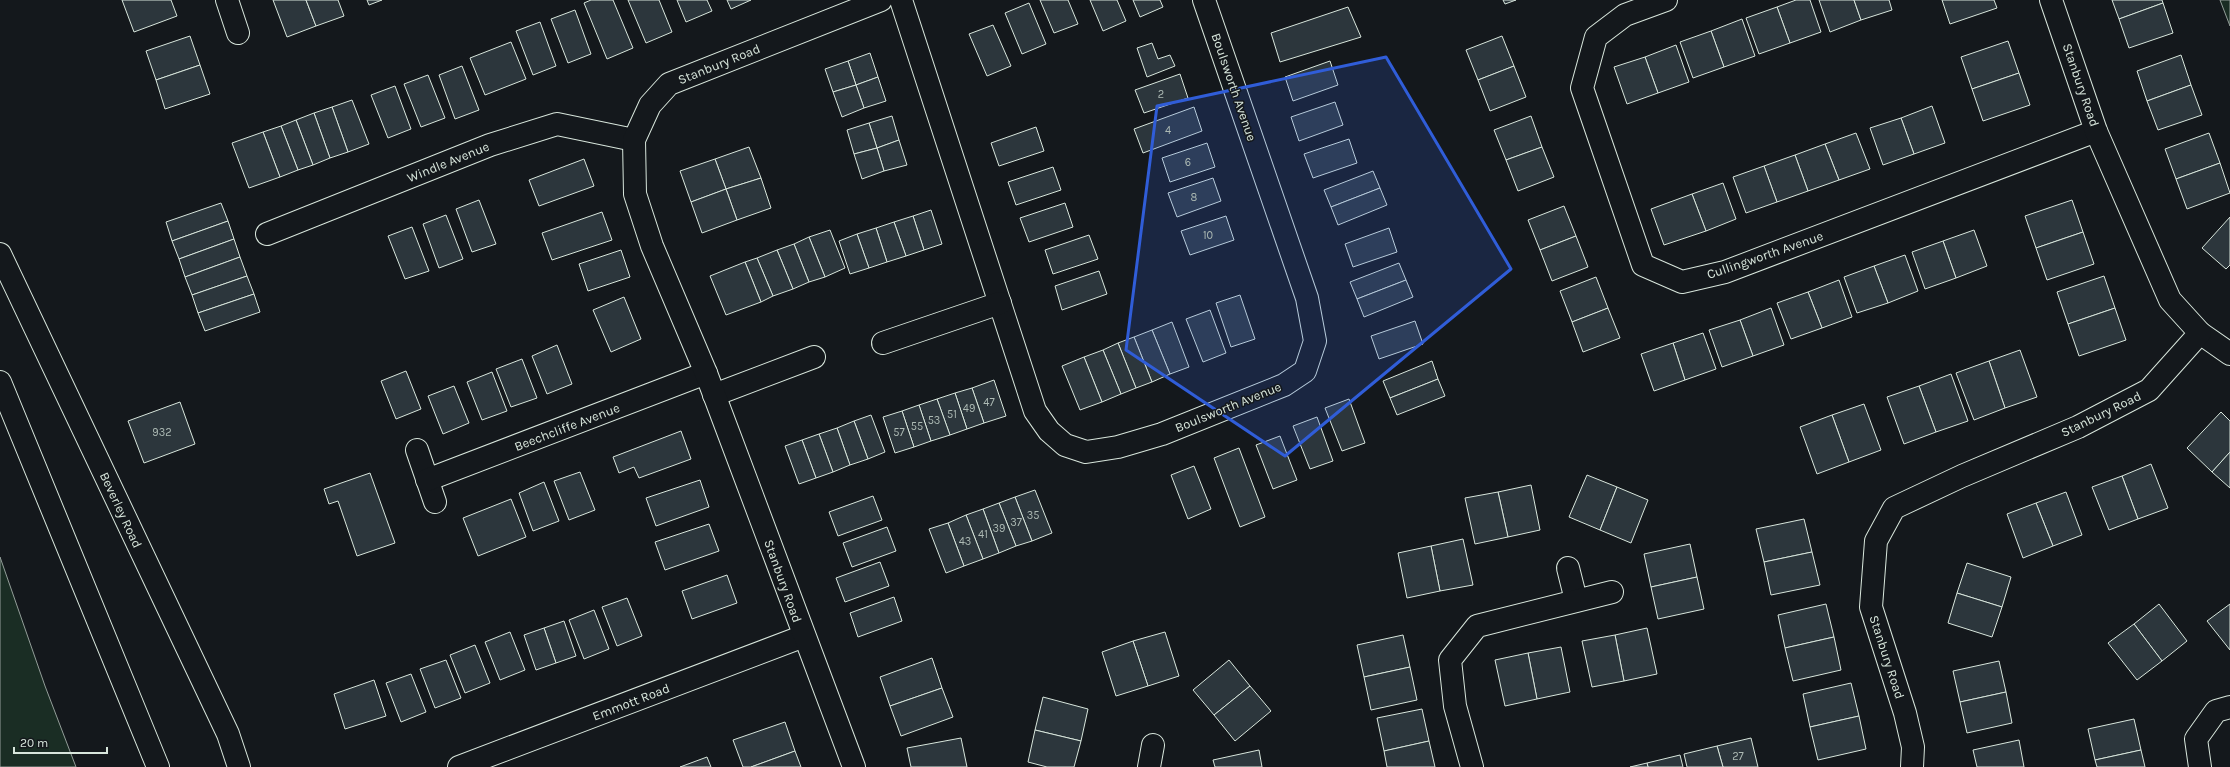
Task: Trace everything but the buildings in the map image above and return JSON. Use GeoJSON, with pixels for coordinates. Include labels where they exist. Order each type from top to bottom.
{"type":"FeatureCollection","features":[{"type":"Feature","properties":{"kind":"street"},"geometry":{"type":"LineString","coordinates":[[227,0],[238,33]]}},
{"type":"Feature","properties":{"kind":"street","name":"Stanbury Road"},"geometry":{"type":"LineString","coordinates":[[854,767],[706,373],[652,246],[635,194],[634,140],[650,105],[669,84],[881,0]]}},
{"type":"Feature","properties":{"kind":"street","name":"Boulsworth Avenue"},"geometry":{"type":"LineString","coordinates":[[901,0],[1035,410],[1049,431],[1065,445],[1086,452],[1118,447],[1162,434],[1284,385],[1305,371],[1315,341],[1307,298],[1204,0]]}},
{"type":"Feature","properties":{"kind":"street","name":"Cullingworth Avenue"},"geometry":{"type":"LineString","coordinates":[[1666,0],[1625,15],[1596,36],[1582,88],[1642,265],[1682,282],[1724,272],[2096,130]]}},
{"type":"Feature","properties":{"kind":"street","name":"Stanbury Road"},"geometry":{"type":"LineString","coordinates":[[1912,767],[1913,747],[1905,713],[1871,607],[1876,541],[1894,508],[1962,476],[2078,427],[2149,390],[2200,332],[2170,300],[2096,130],[2051,0]]}},
{"type":"Feature","properties":{"kind":"street","name":"Windle Avenue"},"geometry":{"type":"LineString","coordinates":[[267,234],[490,145],[557,124],[634,140]]}},
{"type":"Feature","properties":{"kind":"street","name":"Beverley Road"},"geometry":{"type":"LineString","coordinates":[[0,254],[228,734],[239,767]]}},
{"type":"Feature","properties":{"kind":"street"},"geometry":{"type":"LineString","coordinates":[[883,343],[1000,303]]}},
{"type":"Feature","properties":{"kind":"street"},"geometry":{"type":"LineString","coordinates":[[2200,332],[2230,354]]}},
{"type":"Feature","properties":{"kind":"street"},"geometry":{"type":"LineString","coordinates":[[714,394],[814,357]]}},
{"type":"Feature","properties":{"kind":"street","name":"Beechcliffe Avenue"},"geometry":{"type":"LineString","coordinates":[[427,480],[706,373]]}},
{"type":"Feature","properties":{"kind":"street"},"geometry":{"type":"LineString","coordinates":[[0,382],[158,767]]}},
{"type":"Feature","properties":{"kind":"street"},"geometry":{"type":"LineString","coordinates":[[417,450],[435,502]]}},
{"type":"Feature","properties":{"kind":"street"},"geometry":{"type":"LineString","coordinates":[[1568,568],[1576,600]]}},
{"type":"Feature","properties":{"kind":"street"},"geometry":{"type":"LineString","coordinates":[[1472,767],[1455,706],[1450,660],[1477,626],[1612,592]]}},
{"type":"Feature","properties":{"kind":"street","name":"Emmott Road"},"geometry":{"type":"LineString","coordinates":[[459,767],[804,636]]}},
{"type":"Feature","properties":{"kind":"street"},"geometry":{"type":"LineString","coordinates":[[2200,767],[2196,739],[2216,711],[2230,707]]}},
{"type":"Feature","properties":{"kind":"street"},"geometry":{"type":"LineString","coordinates":[[1149,767],[1153,745]]}},
{"type":"Feature","properties":{"kind":"highlighted area"},"geometry":{"type":"Polygon","coordinates":[[[1386,57],[1511,269],[1285,456],[1126,350],[1157,106],[1386,57]]]}},
{"type":"Feature","properties":{"kind":"green space"},"geometry":{"type":"Polygon","coordinates":[[[2220,0],[2230,0],[2230,26],[2220,0]]]}},
{"type":"Feature","properties":{"kind":"green space"},"geometry":{"type":"Polygon","coordinates":[[[0,557],[45,686],[76,767],[0,767],[0,557]]]}}]}
